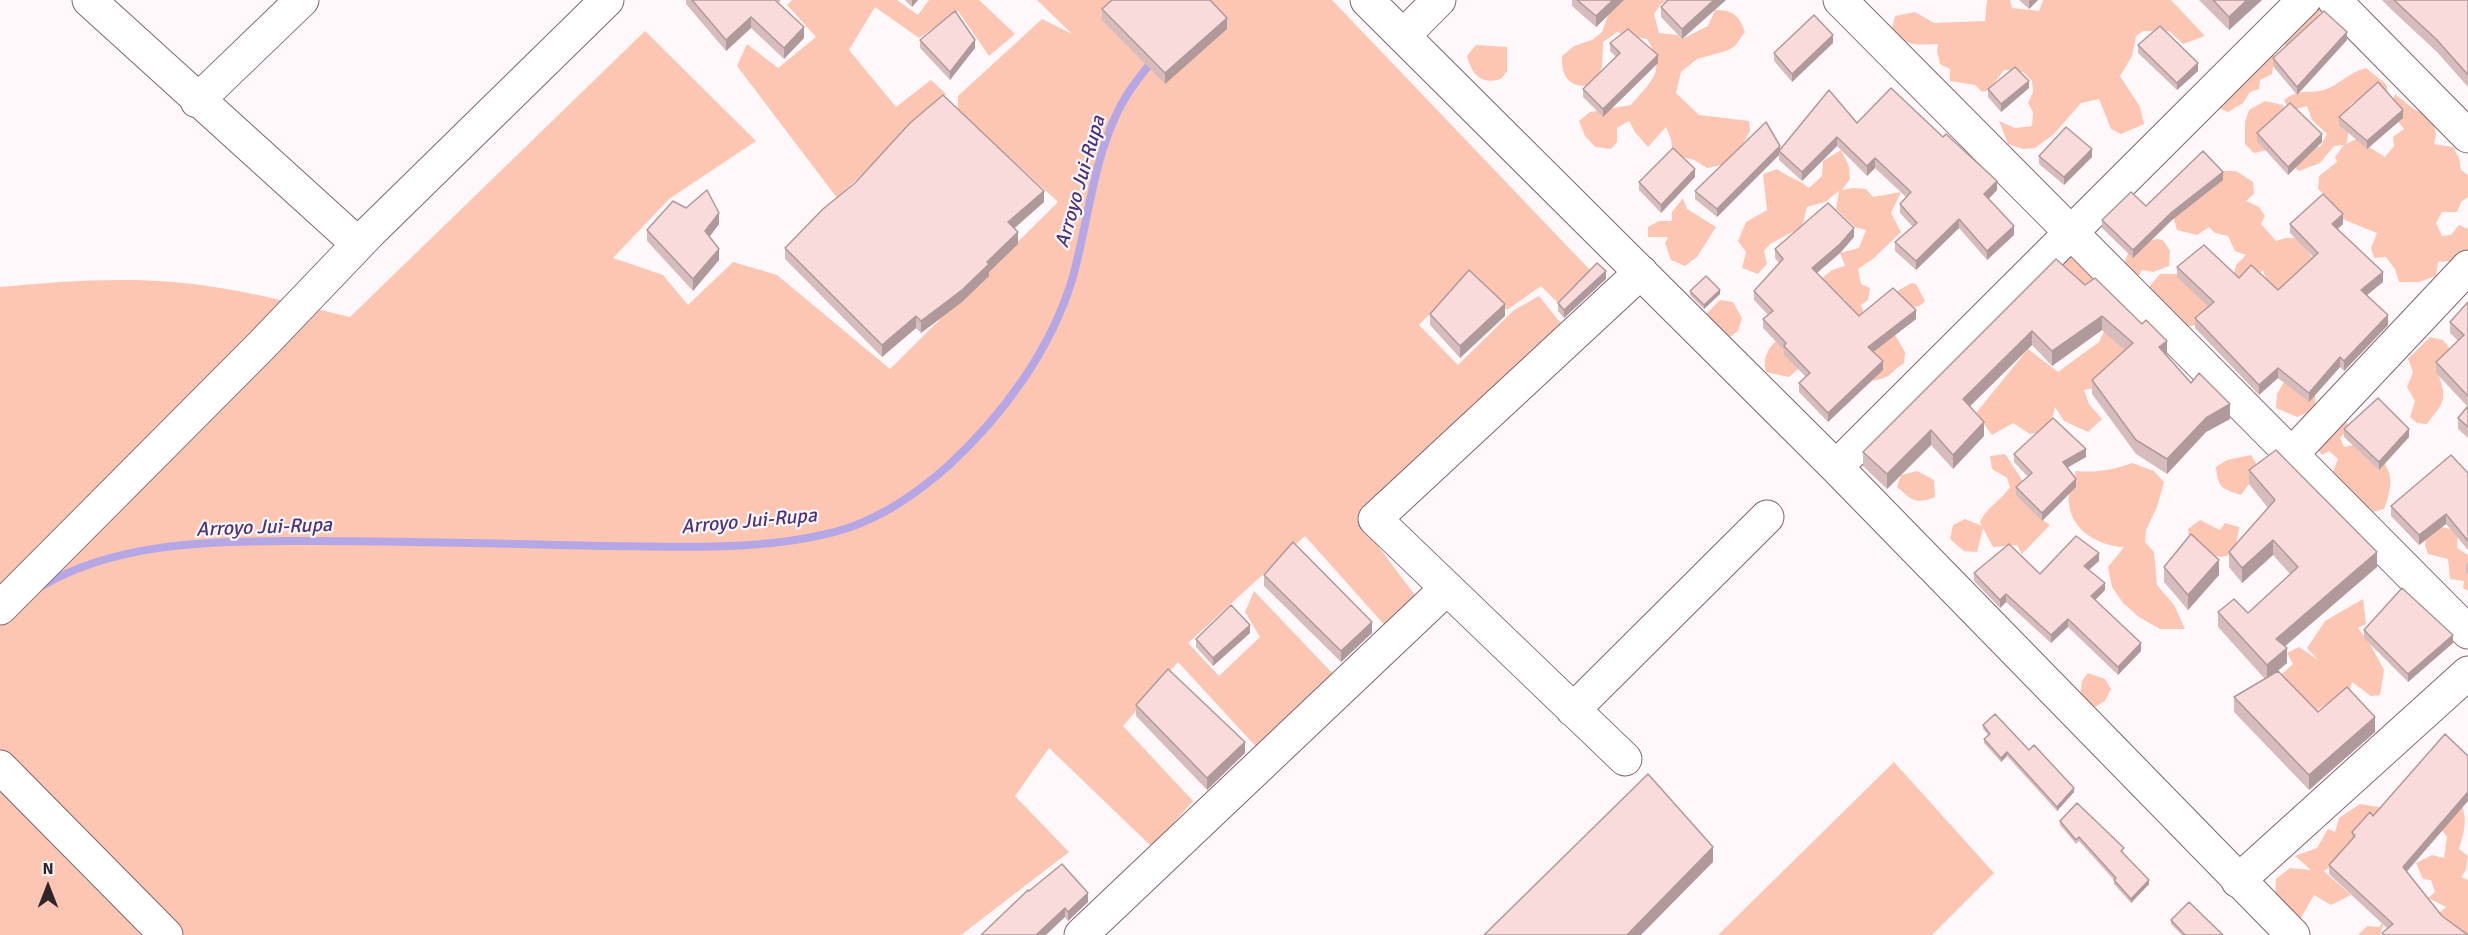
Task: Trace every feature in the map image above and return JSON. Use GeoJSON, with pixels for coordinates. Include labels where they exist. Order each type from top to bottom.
{"type":"FeatureCollection","features":[{"type":"Feature","properties":{"kind":"street"},"geometry":{"type":"LineString","coordinates":[[89,0],[358,244]]}},
{"type":"Feature","properties":{"kind":"street"},"geometry":{"type":"LineString","coordinates":[[198,101],[302,0]]}},
{"type":"Feature","properties":{"kind":"street"},"geometry":{"type":"LineString","coordinates":[[0,608],[261,346],[358,244],[607,0]]}},
{"type":"Feature","properties":{"kind":"street"},"geometry":{"type":"LineString","coordinates":[[1367,0],[1836,467],[2293,935]]}},
{"type":"Feature","properties":{"kind":"street"},"geometry":{"type":"LineString","coordinates":[[1403,36],[1439,0]]}},
{"type":"Feature","properties":{"kind":"street"},"geometry":{"type":"LineString","coordinates":[[1840,0],[2468,632]]}},
{"type":"Feature","properties":{"kind":"street"},"geometry":{"type":"LineString","coordinates":[[1836,467],[2304,0]]}},
{"type":"Feature","properties":{"kind":"street"},"geometry":{"type":"LineString","coordinates":[[2334,0],[2468,136]]}},
{"type":"Feature","properties":{"kind":"street"},"geometry":{"type":"LineString","coordinates":[[2291,455],[2468,267]]}},
{"type":"Feature","properties":{"kind":"street"},"geometry":{"type":"LineString","coordinates":[[1625,759],[1375,519],[1641,272]]}},
{"type":"Feature","properties":{"kind":"street"},"geometry":{"type":"LineString","coordinates":[[1573,710],[1767,517]]}},
{"type":"Feature","properties":{"kind":"street"},"geometry":{"type":"LineString","coordinates":[[1081,935],[1447,588]]}},
{"type":"Feature","properties":{"kind":"street"},"geometry":{"type":"LineString","coordinates":[[2238,880],[2468,673]]}},
{"type":"Feature","properties":{"kind":"street"},"geometry":{"type":"LineString","coordinates":[[0,767],[166,935]]}},
{"type":"Feature","properties":{"kind":"shaded area"},"geometry":{"type":"Polygon","coordinates":[[[792,0],[897,0],[918,15],[929,0],[979,0],[1015,34],[989,56],[958,11],[919,38],[875,7],[849,50],[896,107],[931,80],[946,94],[837,198],[737,66],[747,44],[778,68],[816,37],[787,5],[792,0]]]}},
{"type":"Feature","properties":{"kind":"shaded area"},"geometry":{"type":"Polygon","coordinates":[[[1037,0],[1332,0],[1590,270],[1558,303],[1541,286],[1507,310],[1470,273],[1419,325],[1458,365],[1514,310],[1539,296],[1567,331],[1357,518],[1417,598],[1388,629],[1305,536],[1188,643],[1219,676],[1260,637],[1245,612],[1254,591],[1335,676],[1259,750],[1178,662],[1123,726],[1193,801],[1152,847],[1049,748],[1015,796],[1069,852],[961,935],[0,935],[0,287],[110,280],[166,281],[236,291],[350,317],[645,31],[756,141],[669,199],[613,258],[663,275],[688,305],[733,262],[777,275],[890,369],[1058,202],[958,110],[958,96],[1042,19],[1072,34],[1037,0]]]}},
{"type":"Feature","properties":{"kind":"shaded area"},"geometry":{"type":"Polygon","coordinates":[[[1624,0],[1667,0],[1654,14],[1659,33],[1678,35],[1682,39],[1708,26],[1715,10],[1731,12],[1740,21],[1745,32],[1735,46],[1726,51],[1697,59],[1681,72],[1676,93],[1699,115],[1749,121],[1750,131],[1732,163],[1707,168],[1694,160],[1673,155],[1671,139],[1666,127],[1648,147],[1629,121],[1617,128],[1617,142],[1611,149],[1595,147],[1585,136],[1579,121],[1590,112],[1631,105],[1651,82],[1654,75],[1656,59],[1647,39],[1617,32],[1603,42],[1602,67],[1594,85],[1574,84],[1569,81],[1563,71],[1562,56],[1574,46],[1592,40],[1602,32],[1608,15],[1624,0]]]}},
{"type":"Feature","properties":{"kind":"shaded area"},"geometry":{"type":"Polygon","coordinates":[[[1987,0],[2010,0],[2012,8],[2039,11],[2043,0],[2171,0],[2205,36],[2183,44],[2169,31],[2143,31],[2136,36],[2132,56],[2120,76],[2140,107],[2144,124],[2121,134],[2111,129],[2099,99],[2081,103],[2054,134],[2035,148],[2023,149],[2008,144],[1999,121],[2015,128],[2032,126],[2033,112],[2028,103],[2033,92],[2032,81],[2023,72],[2004,70],[1989,90],[1982,92],[1975,85],[1950,81],[1950,69],[1940,64],[1938,44],[1906,42],[1892,28],[1895,16],[1915,12],[1934,23],[1985,21],[1987,0]]]}},
{"type":"Feature","properties":{"kind":"shaded area"},"geometry":{"type":"Polygon","coordinates":[[[2316,4],[2321,11],[2313,20],[2287,45],[2279,44],[2275,52],[2272,74],[2260,80],[2259,89],[2250,92],[2243,103],[2228,112],[2215,106],[2316,4]]]}},
{"type":"Feature","properties":{"kind":"shaded area"},"geometry":{"type":"Polygon","coordinates":[[[1476,45],[1507,47],[1507,71],[1501,79],[1488,81],[1478,77],[1475,73],[1467,56],[1476,45]]]}},
{"type":"Feature","properties":{"kind":"shaded area"},"geometry":{"type":"Polygon","coordinates":[[[2366,68],[2386,84],[2388,93],[2379,102],[2364,100],[2350,105],[2346,144],[2356,139],[2385,157],[2394,146],[2393,137],[2404,129],[2390,111],[2395,94],[2415,110],[2432,117],[2436,134],[2434,144],[2453,147],[2459,158],[2461,170],[2468,175],[2468,197],[2461,202],[2457,212],[2442,212],[2436,223],[2442,236],[2451,235],[2459,225],[2468,229],[2468,264],[2452,261],[2438,262],[2436,276],[2419,282],[2399,282],[2395,269],[2386,257],[2374,258],[2371,248],[2377,233],[2335,216],[2327,197],[2318,189],[2319,176],[2337,162],[2335,157],[2344,145],[2334,146],[2320,163],[2299,171],[2295,168],[2309,146],[2320,147],[2327,134],[2312,120],[2307,106],[2290,111],[2284,100],[2299,93],[2324,90],[2366,68]]]}},
{"type":"Feature","properties":{"kind":"shaded area"},"geometry":{"type":"Polygon","coordinates":[[[2265,101],[2283,105],[2290,119],[2272,149],[2254,153],[2245,144],[2245,122],[2249,110],[2265,101]]]}},
{"type":"Feature","properties":{"kind":"shaded area"},"geometry":{"type":"Polygon","coordinates":[[[1841,150],[1849,166],[1850,179],[1842,190],[1866,189],[1873,197],[1901,192],[1891,213],[1901,232],[1874,258],[1858,269],[1861,284],[1870,288],[1868,300],[1861,305],[1866,317],[1877,329],[1895,335],[1905,352],[1904,363],[1888,376],[1875,380],[1853,381],[1845,299],[1828,309],[1822,278],[1832,270],[1845,266],[1840,253],[1859,248],[1866,230],[1855,227],[1836,209],[1839,191],[1825,202],[1807,207],[1802,227],[1770,244],[1764,251],[1767,264],[1758,274],[1742,268],[1746,252],[1738,241],[1746,222],[1767,210],[1763,174],[1777,169],[1809,188],[1822,176],[1823,161],[1841,150]]]}},
{"type":"Feature","properties":{"kind":"shaded area"},"geometry":{"type":"Polygon","coordinates":[[[2219,171],[2236,171],[2253,182],[2254,194],[2246,201],[2259,207],[2265,216],[2261,224],[2276,241],[2285,238],[2299,238],[2316,264],[2281,296],[2267,283],[2263,270],[2250,281],[2233,277],[2236,265],[2246,255],[2235,251],[2228,236],[2215,233],[2209,227],[2197,235],[2177,230],[2173,216],[2219,171]]]}},
{"type":"Feature","properties":{"kind":"shaded area"},"geometry":{"type":"Polygon","coordinates":[[[1683,198],[1687,209],[1716,227],[1697,257],[1685,266],[1671,260],[1665,243],[1668,237],[1648,237],[1648,227],[1659,221],[1672,221],[1672,212],[1683,198]]]}},
{"type":"Feature","properties":{"kind":"shaded area"},"geometry":{"type":"Polygon","coordinates":[[[2163,240],[2170,251],[2169,266],[2153,272],[2142,270],[2138,277],[2122,270],[2130,248],[2144,241],[2163,240]]]}},
{"type":"Feature","properties":{"kind":"shaded area"},"geometry":{"type":"Polygon","coordinates":[[[2071,248],[2100,281],[2081,295],[2052,264],[2071,248]]]}},
{"type":"Feature","properties":{"kind":"shaded area"},"geometry":{"type":"Polygon","coordinates":[[[2160,274],[2181,274],[2214,293],[2205,323],[2187,327],[2154,302],[2149,287],[2160,274]]]}},
{"type":"Feature","properties":{"kind":"shaded area"},"geometry":{"type":"Polygon","coordinates":[[[1911,283],[1916,284],[1925,301],[1917,307],[1909,305],[1896,292],[1911,283]]]}},
{"type":"Feature","properties":{"kind":"shaded area"},"geometry":{"type":"Polygon","coordinates":[[[1720,300],[1733,302],[1742,318],[1738,331],[1725,341],[1704,316],[1720,300]]]}},
{"type":"Feature","properties":{"kind":"shaded area"},"geometry":{"type":"Polygon","coordinates":[[[2118,301],[2146,323],[2100,387],[2084,390],[2089,404],[2102,419],[2088,432],[2064,421],[2055,407],[2049,430],[2030,434],[2013,423],[1992,435],[1976,413],[2028,349],[2058,372],[2099,342],[2118,301]]]}},
{"type":"Feature","properties":{"kind":"shaded area"},"geometry":{"type":"Polygon","coordinates":[[[2430,337],[2443,340],[2451,350],[2439,376],[2443,392],[2442,402],[2427,424],[2417,423],[2410,417],[2415,401],[2407,387],[2413,372],[2408,359],[2430,337]]]}},
{"type":"Feature","properties":{"kind":"shaded area"},"geometry":{"type":"Polygon","coordinates":[[[1778,339],[1797,354],[1798,369],[1789,377],[1766,372],[1767,354],[1778,339]]]}},
{"type":"Feature","properties":{"kind":"shaded area"},"geometry":{"type":"Polygon","coordinates":[[[2284,382],[2315,390],[2315,406],[2307,413],[2297,417],[2276,408],[2277,394],[2284,382]]]}},
{"type":"Feature","properties":{"kind":"shaded area"},"geometry":{"type":"Polygon","coordinates":[[[2344,420],[2349,425],[2340,438],[2344,447],[2363,443],[2385,465],[2390,487],[2384,509],[2373,512],[2353,506],[2332,474],[2338,459],[2329,451],[2322,455],[2317,449],[2344,420]]]}},
{"type":"Feature","properties":{"kind":"shaded area"},"geometry":{"type":"Polygon","coordinates":[[[2005,454],[2023,481],[2036,515],[2050,525],[2022,554],[2017,545],[1993,547],[1983,528],[1977,552],[1964,551],[1950,539],[1953,525],[1965,519],[1982,526],[1980,522],[1983,517],[2010,487],[2007,478],[1992,469],[1990,456],[2005,454]]]}},
{"type":"Feature","properties":{"kind":"shaded area"},"geometry":{"type":"Polygon","coordinates":[[[2251,455],[2256,463],[2249,484],[2241,495],[2222,487],[2216,467],[2227,460],[2251,455]]]}},
{"type":"Feature","properties":{"kind":"shaded area"},"geometry":{"type":"Polygon","coordinates":[[[2132,463],[2154,471],[2164,482],[2157,507],[2146,530],[2145,542],[2154,552],[2157,585],[2174,605],[2185,629],[2160,629],[2139,617],[2123,603],[2112,587],[2108,567],[2124,547],[2096,540],[2081,529],[2071,514],[2069,496],[2076,471],[2104,470],[2132,463]]]}},
{"type":"Feature","properties":{"kind":"shaded area"},"geometry":{"type":"Polygon","coordinates":[[[1917,471],[1934,480],[1935,497],[1923,501],[1914,500],[1897,487],[1901,475],[1917,471]]]}},
{"type":"Feature","properties":{"kind":"shaded area"},"geometry":{"type":"Polygon","coordinates":[[[2200,520],[2220,530],[2225,523],[2239,527],[2234,549],[2230,554],[2218,557],[2191,549],[2188,529],[2200,520]]]}},
{"type":"Feature","properties":{"kind":"shaded area"},"geometry":{"type":"Polygon","coordinates":[[[2442,527],[2458,531],[2457,548],[2468,555],[2468,591],[2463,588],[2464,581],[2450,579],[2448,559],[2428,554],[2425,545],[2427,530],[2442,527]]]}},
{"type":"Feature","properties":{"kind":"shaded area"},"geometry":{"type":"Polygon","coordinates":[[[2363,599],[2366,624],[2358,628],[2384,670],[2380,695],[2371,696],[2352,682],[2347,702],[2328,703],[2314,712],[2271,684],[2293,664],[2287,653],[2299,647],[2318,660],[2307,648],[2325,621],[2363,599]]]}},
{"type":"Feature","properties":{"kind":"shaded area"},"geometry":{"type":"Polygon","coordinates":[[[2088,673],[2105,679],[2111,689],[2105,701],[2093,708],[2080,697],[2082,681],[2088,673]]]}},
{"type":"Feature","properties":{"kind":"shaded area"},"geometry":{"type":"Polygon","coordinates":[[[1894,762],[1994,873],[1932,935],[1718,935],[1894,762]]]}},
{"type":"Feature","properties":{"kind":"shaded area"},"geometry":{"type":"Polygon","coordinates":[[[2460,801],[2465,824],[2459,849],[2468,856],[2466,870],[2461,877],[2468,880],[2468,935],[2443,920],[2439,913],[2446,907],[2428,898],[2435,892],[2431,880],[2423,879],[2416,863],[2432,855],[2444,858],[2447,837],[2426,807],[2460,801]]]}},
{"type":"Feature","properties":{"kind":"shaded area"},"geometry":{"type":"Polygon","coordinates":[[[2360,804],[2379,807],[2393,823],[2364,844],[2352,840],[2347,855],[2324,871],[2351,895],[2331,905],[2314,895],[2299,921],[2275,900],[2276,879],[2290,868],[2311,870],[2295,856],[2317,848],[2328,829],[2335,832],[2339,818],[2360,804]]]}},
{"type":"Feature","properties":{"kind":"shaded area"},"geometry":{"type":"Polygon","coordinates":[[[2385,920],[2380,935],[2358,935],[2367,926],[2379,927],[2385,920]]]}},
{"type":"Feature","properties":{"kind":"building"},"geometry":{"type":"Polygon","coordinates":[[[692,0],[775,0],[804,27],[784,48],[751,17],[726,40],[692,0]]]}},
{"type":"Feature","properties":{"kind":"building"},"geometry":{"type":"Polygon","coordinates":[[[1112,0],[1210,0],[1227,18],[1165,73],[1102,9],[1112,0]]]}},
{"type":"Feature","properties":{"kind":"building"},"geometry":{"type":"Polygon","coordinates":[[[1577,0],[1613,0],[1596,16],[1577,0]]]}},
{"type":"Feature","properties":{"kind":"building"},"geometry":{"type":"Polygon","coordinates":[[[1668,0],[1714,0],[1682,29],[1661,7],[1668,0]]]}},
{"type":"Feature","properties":{"kind":"building"},"geometry":{"type":"Polygon","coordinates":[[[2213,0],[2247,0],[2229,17],[2213,0]]]}},
{"type":"Feature","properties":{"kind":"building"},"geometry":{"type":"Polygon","coordinates":[[[2394,0],[2468,0],[2468,75],[2437,40],[2394,0]]]}},
{"type":"Feature","properties":{"kind":"building"},"geometry":{"type":"Polygon","coordinates":[[[955,11],[975,40],[950,72],[920,40],[955,11]]]}},
{"type":"Feature","properties":{"kind":"building"},"geometry":{"type":"Polygon","coordinates":[[[2324,11],[2347,32],[2297,87],[2273,58],[2324,11]]]}},
{"type":"Feature","properties":{"kind":"building"},"geometry":{"type":"Polygon","coordinates":[[[1814,15],[1833,35],[1792,74],[1774,53],[1814,15]]]}},
{"type":"Feature","properties":{"kind":"building"},"geometry":{"type":"Polygon","coordinates":[[[2160,26],[2198,63],[2177,83],[2138,45],[2160,26]]]}},
{"type":"Feature","properties":{"kind":"building"},"geometry":{"type":"Polygon","coordinates":[[[1628,29],[1658,55],[1603,109],[1583,89],[1620,53],[1610,43],[1628,29]]]}},
{"type":"Feature","properties":{"kind":"building"},"geometry":{"type":"Polygon","coordinates":[[[2015,67],[2029,81],[2001,104],[1988,89],[2015,67]]]}},
{"type":"Feature","properties":{"kind":"building"},"geometry":{"type":"Polygon","coordinates":[[[2378,82],[2403,110],[2367,141],[2339,117],[2378,82]]]}},
{"type":"Feature","properties":{"kind":"building"},"geometry":{"type":"Polygon","coordinates":[[[1891,88],[1943,137],[1946,134],[1997,181],[1984,194],[2014,226],[1987,251],[1959,219],[1916,261],[1895,242],[1917,223],[1900,204],[1911,192],[1875,158],[1867,166],[1837,137],[1802,172],[1779,151],[1829,90],[1857,123],[1891,88]]]}},
{"type":"Feature","properties":{"kind":"building"},"geometry":{"type":"Polygon","coordinates":[[[943,95],[1044,191],[1008,222],[1018,232],[962,290],[921,321],[916,316],[882,345],[785,248],[823,209],[855,183],[910,123],[943,95]]]}},
{"type":"Feature","properties":{"kind":"building"},"geometry":{"type":"Polygon","coordinates":[[[2290,103],[2322,134],[2288,167],[2257,133],[2290,103]]]}},
{"type":"Feature","properties":{"kind":"building"},"geometry":{"type":"Polygon","coordinates":[[[1766,122],[1780,146],[1717,209],[1695,191],[1766,122]]]}},
{"type":"Feature","properties":{"kind":"building"},"geometry":{"type":"Polygon","coordinates":[[[2066,127],[2092,149],[2064,177],[2039,156],[2066,127]]]}},
{"type":"Feature","properties":{"kind":"building"},"geometry":{"type":"Polygon","coordinates":[[[1673,148],[1695,169],[1661,205],[1639,182],[1673,148]]]}},
{"type":"Feature","properties":{"kind":"building"},"geometry":{"type":"Polygon","coordinates":[[[2203,151],[2223,172],[2172,212],[2133,250],[2102,220],[2131,192],[2146,206],[2203,151]]]}},
{"type":"Feature","properties":{"kind":"building"},"geometry":{"type":"Polygon","coordinates":[[[707,190],[719,213],[705,231],[719,249],[693,279],[647,230],[673,201],[686,208],[707,190]]]}},
{"type":"Feature","properties":{"kind":"building"},"geometry":{"type":"Polygon","coordinates":[[[2323,194],[2343,214],[2332,224],[2383,272],[2361,290],[2388,315],[2344,361],[2340,357],[2309,393],[2278,368],[2259,385],[2195,318],[2214,302],[2177,267],[2204,245],[2239,278],[2251,265],[2278,290],[2318,253],[2290,224],[2323,194]]]}},
{"type":"Feature","properties":{"kind":"building"},"geometry":{"type":"Polygon","coordinates":[[[1828,203],[1854,228],[1840,244],[1812,268],[1859,316],[1893,288],[1916,310],[1868,347],[1883,361],[1828,413],[1799,383],[1810,373],[1784,346],[1786,343],[1763,319],[1773,311],[1754,291],[1783,259],[1775,249],[1828,203]]]}},
{"type":"Feature","properties":{"kind":"building"},"geometry":{"type":"Polygon","coordinates":[[[2056,259],[2085,285],[2095,278],[2142,324],[2146,320],[2167,341],[2159,347],[2191,383],[2199,373],[2230,404],[2206,418],[2167,459],[2136,440],[2092,380],[2133,343],[2102,316],[2052,351],[2032,331],[1963,399],[1984,422],[1953,455],[1931,430],[1887,474],[1863,452],[2056,259]]]}},
{"type":"Feature","properties":{"kind":"building"},"geometry":{"type":"Polygon","coordinates":[[[1597,263],[1606,271],[1564,310],[1558,303],[1597,263]]]}},
{"type":"Feature","properties":{"kind":"building"},"geometry":{"type":"Polygon","coordinates":[[[1469,270],[1505,304],[1460,346],[1430,314],[1469,270]]]}},
{"type":"Feature","properties":{"kind":"building"},"geometry":{"type":"Polygon","coordinates":[[[1706,276],[1720,290],[1704,305],[1690,291],[1706,276]]]}},
{"type":"Feature","properties":{"kind":"building"},"geometry":{"type":"Polygon","coordinates":[[[2468,302],[2468,396],[2436,362],[2464,335],[2450,322],[2468,302]]]}},
{"type":"Feature","properties":{"kind":"building"},"geometry":{"type":"Polygon","coordinates":[[[2378,398],[2409,429],[2379,462],[2344,429],[2378,398]]]}},
{"type":"Feature","properties":{"kind":"building"},"geometry":{"type":"Polygon","coordinates":[[[2468,406],[2468,427],[2458,418],[2468,406]]]}},
{"type":"Feature","properties":{"kind":"building"},"geometry":{"type":"Polygon","coordinates":[[[2053,418],[2086,449],[2063,462],[2076,479],[2042,513],[2016,487],[2032,473],[2014,454],[2053,418]]]}},
{"type":"Feature","properties":{"kind":"building"},"geometry":{"type":"Polygon","coordinates":[[[2276,450],[2377,552],[2276,639],[2287,648],[2267,665],[2218,612],[2234,599],[2248,613],[2298,567],[2273,540],[2242,568],[2229,552],[2275,500],[2249,470],[2276,450]]]}},
{"type":"Feature","properties":{"kind":"building"},"geometry":{"type":"Polygon","coordinates":[[[2451,455],[2468,473],[2468,541],[2446,514],[2419,535],[2391,506],[2451,455]]]}},
{"type":"Feature","properties":{"kind":"building"},"geometry":{"type":"Polygon","coordinates":[[[2191,534],[2219,560],[2188,595],[2164,567],[2191,534]]]}},
{"type":"Feature","properties":{"kind":"building"},"geometry":{"type":"Polygon","coordinates":[[[2076,536],[2099,553],[2084,566],[2105,583],[2091,596],[2141,643],[2118,667],[2068,619],[2051,635],[2006,594],[2000,600],[1974,573],[2009,544],[2040,574],[2076,536]]]}},
{"type":"Feature","properties":{"kind":"building"},"geometry":{"type":"Polygon","coordinates":[[[1293,542],[1372,622],[1341,651],[1264,575],[1293,542]]]}},
{"type":"Feature","properties":{"kind":"building"},"geometry":{"type":"Polygon","coordinates":[[[2402,588],[2453,635],[2408,674],[2364,630],[2402,588]]]}},
{"type":"Feature","properties":{"kind":"building"},"geometry":{"type":"Polygon","coordinates":[[[1231,605],[1250,625],[1213,658],[1196,639],[1231,605]]]}},
{"type":"Feature","properties":{"kind":"building"},"geometry":{"type":"Polygon","coordinates":[[[1168,669],[1245,742],[1207,778],[1136,705],[1168,669]]]}},
{"type":"Feature","properties":{"kind":"building"},"geometry":{"type":"Polygon","coordinates":[[[2278,671],[2318,712],[2347,687],[2375,717],[2309,775],[2234,697],[2278,671]]]}},
{"type":"Feature","properties":{"kind":"building"},"geometry":{"type":"Polygon","coordinates":[[[1995,714],[2029,750],[2034,745],[2074,788],[2057,807],[2007,752],[2001,758],[1984,739],[1990,734],[1983,725],[1995,714]]]}},
{"type":"Feature","properties":{"kind":"building"},"geometry":{"type":"Polygon","coordinates":[[[2445,734],[2468,756],[2468,792],[2403,867],[2442,916],[2468,935],[2384,935],[2382,933],[2393,924],[2329,865],[2355,836],[2352,832],[2370,812],[2373,816],[2445,734]]]}},
{"type":"Feature","properties":{"kind":"building"},"geometry":{"type":"Polygon","coordinates":[[[1648,774],[1713,847],[1627,935],[1484,935],[1648,774]]]}},
{"type":"Feature","properties":{"kind":"building"},"geometry":{"type":"Polygon","coordinates":[[[2077,803],[2124,848],[2121,851],[2149,880],[2131,899],[2114,880],[2116,878],[2079,837],[2076,840],[2060,821],[2077,803]]]}},
{"type":"Feature","properties":{"kind":"building"},"geometry":{"type":"Polygon","coordinates":[[[1062,864],[1088,893],[1068,912],[1065,908],[1036,935],[981,935],[1028,890],[1062,864]]]}},
{"type":"Feature","properties":{"kind":"building"},"geometry":{"type":"Polygon","coordinates":[[[2189,902],[2223,935],[2185,935],[2171,920],[2189,902]]]}},
{"type":"Feature","properties":{"kind":"waterway","name":"Arroyo Jui-Rupa"},"geometry":{"type":"LineString","coordinates":[[42,586],[98,561],[158,548],[188,545],[250,541],[322,541],[731,546],[791,541],[862,523],[902,502],[949,465],[988,425],[1038,357],[1063,306],[1072,280],[1096,173],[1109,131],[1126,97],[1154,59]]}}]}
